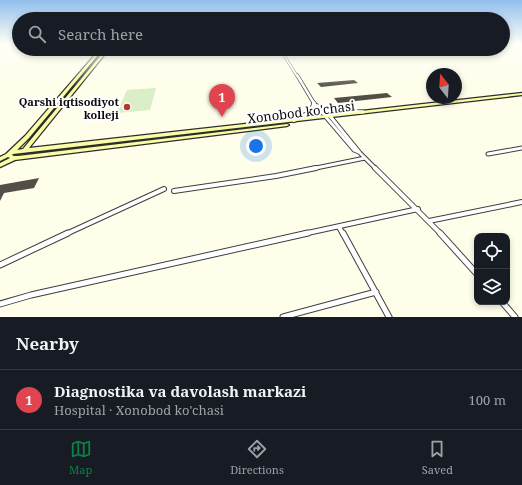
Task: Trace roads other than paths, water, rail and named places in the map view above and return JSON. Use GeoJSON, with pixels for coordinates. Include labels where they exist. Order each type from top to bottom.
{"type":"FeatureCollection","features":[{"type":"Feature","properties":{"kind":"main road"},"geometry":{"type":"LineString","coordinates":[[0,159],[10,154],[28,137],[94,59]]}},
{"type":"Feature","properties":{"kind":"main road"},"geometry":{"type":"LineString","coordinates":[[0,165],[26,150],[100,59]]}},
{"type":"Feature","properties":{"kind":"main road","name":"Xonobod ko'chasi"},"geometry":{"type":"LineString","coordinates":[[14,158],[522,94]]}},
{"type":"Feature","properties":{"kind":"main road","name":"Xonobod ko'chasi"},"geometry":{"type":"LineString","coordinates":[[10,154],[26,150],[292,120],[328,118],[365,112],[503,97]]}},
{"type":"Feature","properties":{"kind":"main road"},"geometry":{"type":"LineString","coordinates":[[10,154],[14,158]]}},
{"type":"Feature","properties":{"kind":"street"},"geometry":{"type":"LineString","coordinates":[[286,59],[314,104],[328,118],[354,150],[360,153],[429,221],[474,271]]}},
{"type":"Feature","properties":{"kind":"street"},"geometry":{"type":"LineString","coordinates":[[314,104],[329,111],[365,112]]}},
{"type":"Feature","properties":{"kind":"street"},"geometry":{"type":"LineString","coordinates":[[292,120],[310,112],[314,104]]}},
{"type":"Feature","properties":{"kind":"street"},"geometry":{"type":"LineString","coordinates":[[488,154],[522,148]]}},
{"type":"Feature","properties":{"kind":"street"},"geometry":{"type":"LineString","coordinates":[[174,191],[276,176],[365,158]]}},
{"type":"Feature","properties":{"kind":"street"},"geometry":{"type":"LineString","coordinates":[[0,265],[164,189]]}},
{"type":"Feature","properties":{"kind":"street"},"geometry":{"type":"LineString","coordinates":[[429,221],[522,202]]}},
{"type":"Feature","properties":{"kind":"street"},"geometry":{"type":"LineString","coordinates":[[0,304],[31,295],[418,210]]}},
{"type":"Feature","properties":{"kind":"street"},"geometry":{"type":"LineString","coordinates":[[339,227],[389,317]]}},
{"type":"Feature","properties":{"kind":"street"},"geometry":{"type":"LineString","coordinates":[[283,317],[376,292]]}},
{"type":"Feature","properties":{"kind":"street"},"geometry":{"type":"LineString","coordinates":[[505,305],[515,317]]}},
{"type":"Feature","properties":{"kind":"place","name":"Qarshi iqtisodiyot kolleji"},"geometry":{"type":"Point","coordinates":[127,107]}},
{"type":"Feature","properties":{"kind":"place","name":"Diagnostika va davolash markazi"},"geometry":{"type":"Point","coordinates":[222,117]}}]}
